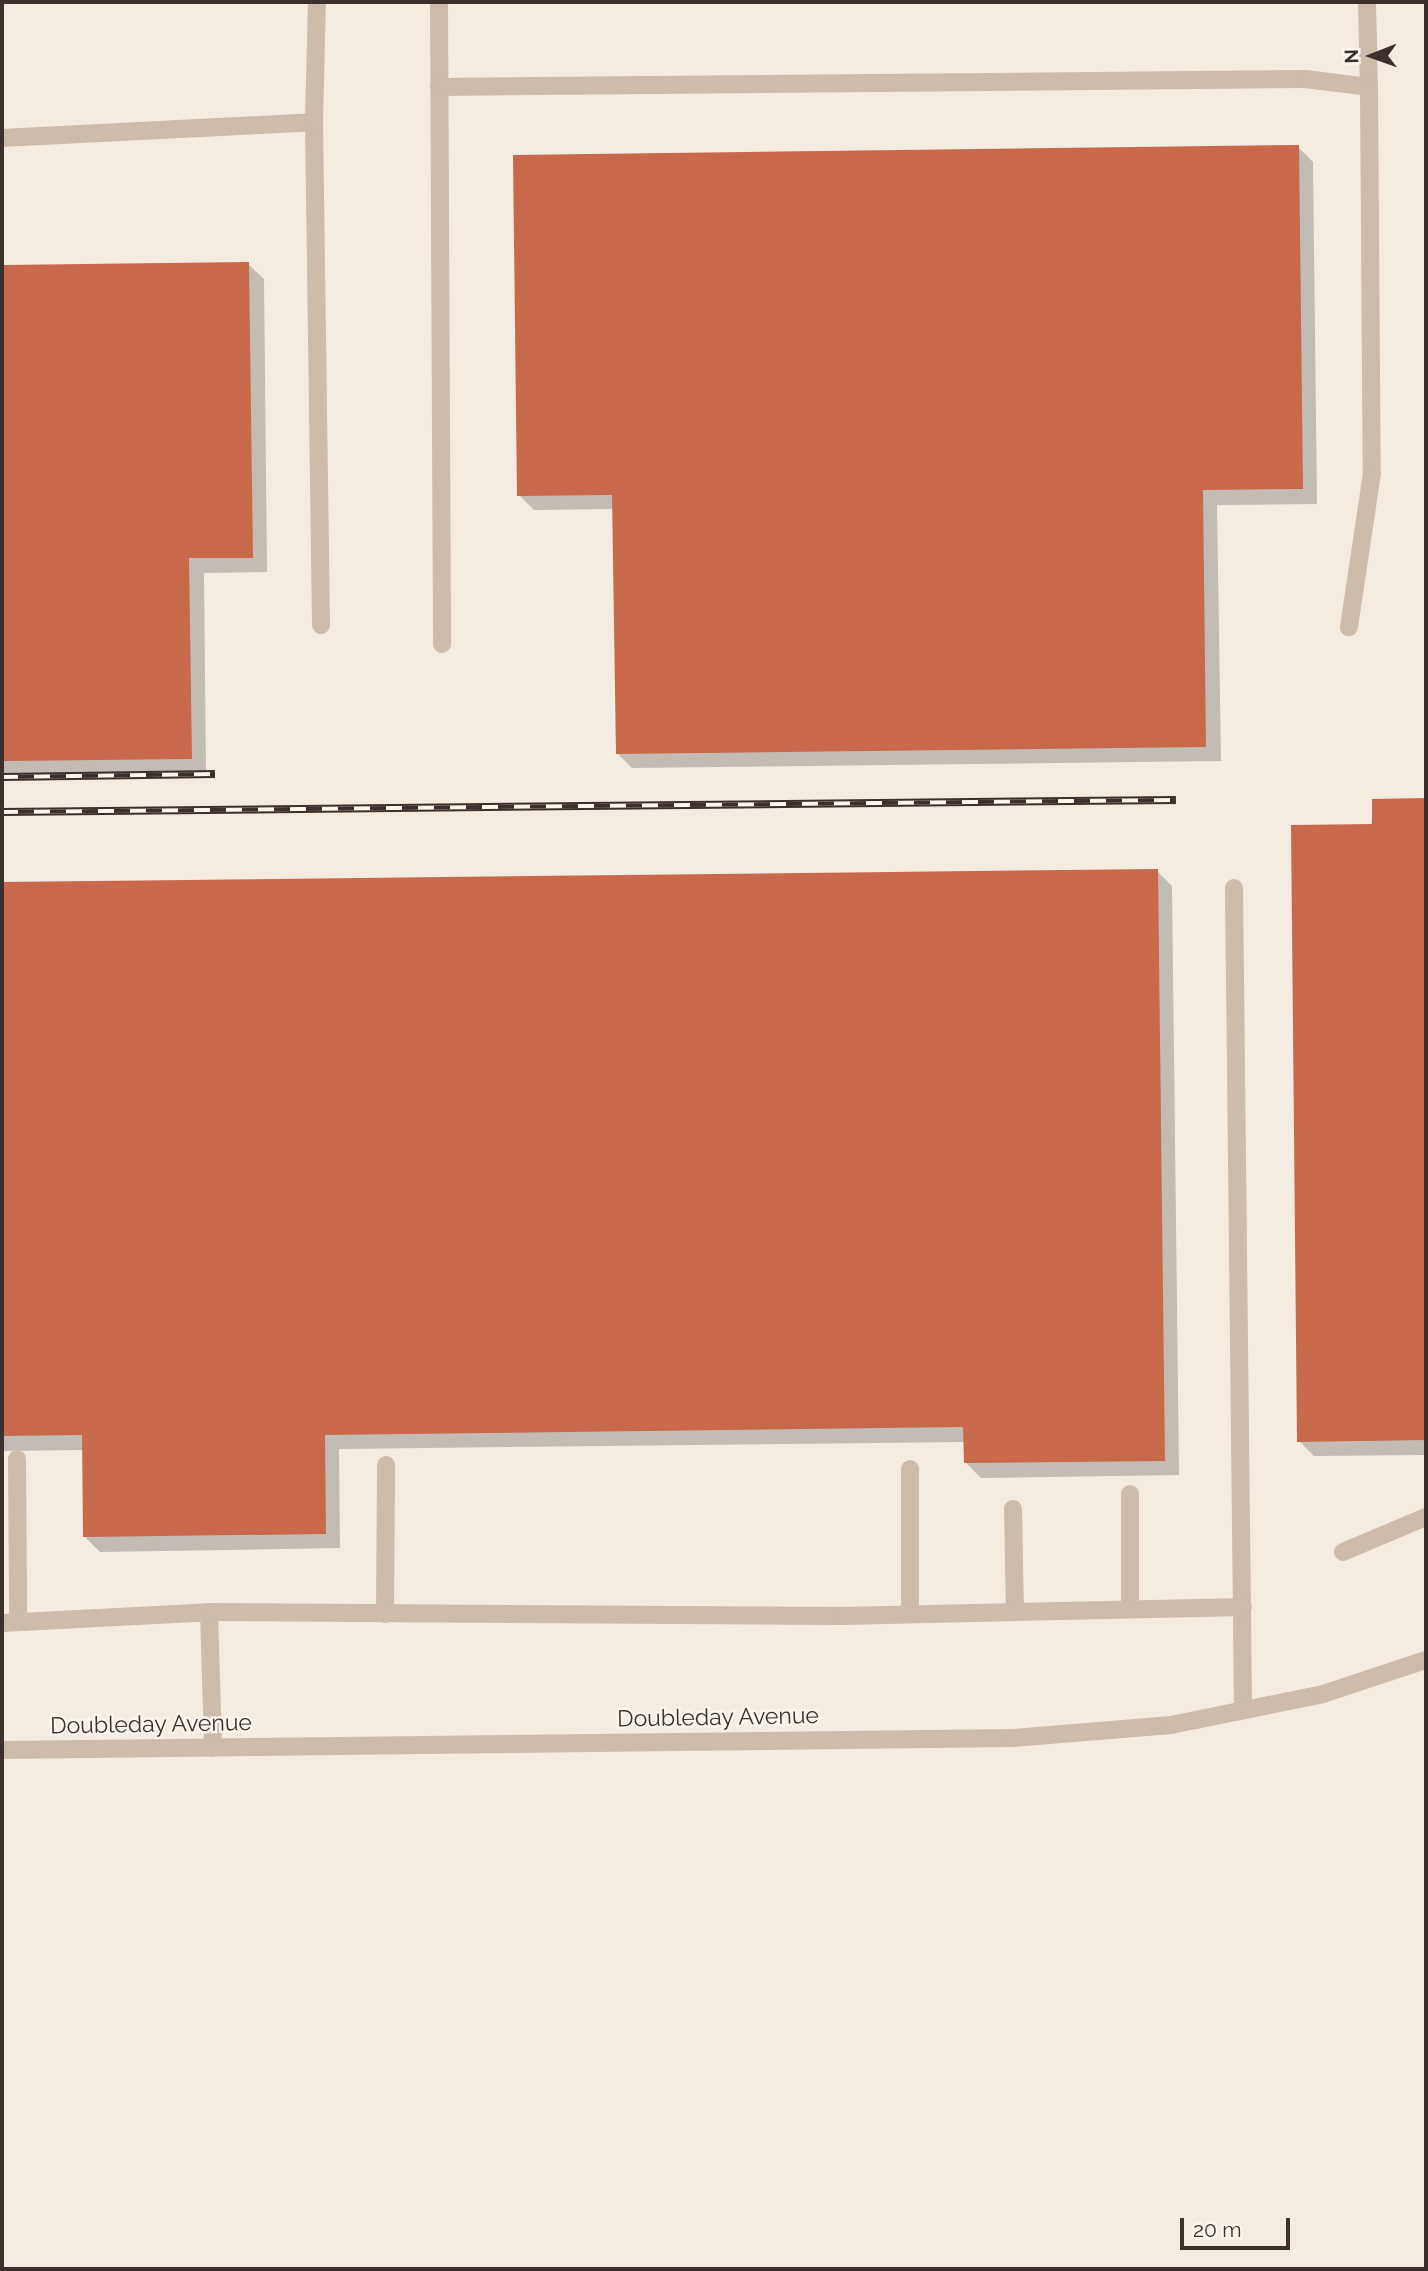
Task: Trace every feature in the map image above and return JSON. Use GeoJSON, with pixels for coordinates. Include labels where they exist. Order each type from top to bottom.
{"type":"FeatureCollection","features":[{"type":"Feature","properties":{"kind":"street"},"geometry":{"type":"LineString","coordinates":[[317,2],[314,122],[321,625]]}},
{"type":"Feature","properties":{"kind":"street"},"geometry":{"type":"LineString","coordinates":[[439,2],[442,644]]}},
{"type":"Feature","properties":{"kind":"street"},"geometry":{"type":"LineString","coordinates":[[1349,627],[1372,473],[1367,2]]}},
{"type":"Feature","properties":{"kind":"street"},"geometry":{"type":"LineString","coordinates":[[439,87],[1305,79],[1369,87]]}},
{"type":"Feature","properties":{"kind":"street"},"geometry":{"type":"LineString","coordinates":[[2,138],[314,122]]}},
{"type":"Feature","properties":{"kind":"street"},"geometry":{"type":"LineString","coordinates":[[1234,888],[1243,1710]]}},
{"type":"Feature","properties":{"kind":"street"},"geometry":{"type":"LineString","coordinates":[[17,1459],[10,1623],[209,1612],[910,1614],[1243,1606]]}},
{"type":"Feature","properties":{"kind":"street"},"geometry":{"type":"LineString","coordinates":[[385,1614],[386,1465]]}},
{"type":"Feature","properties":{"kind":"street"},"geometry":{"type":"LineString","coordinates":[[910,1469],[910,1614]]}},
{"type":"Feature","properties":{"kind":"street"},"geometry":{"type":"LineString","coordinates":[[1130,1494],[1130,1609]]}},
{"type":"Feature","properties":{"kind":"street"},"geometry":{"type":"LineString","coordinates":[[1013,1509],[1015,1612]]}},
{"type":"Feature","properties":{"kind":"street"},"geometry":{"type":"LineString","coordinates":[[1343,1552],[1426,1517]]}},
{"type":"Feature","properties":{"kind":"street"},"geometry":{"type":"LineString","coordinates":[[209,1612],[213,1748]]}},
{"type":"Feature","properties":{"kind":"street","name":"Doubleday Avenue"},"geometry":{"type":"LineString","coordinates":[[2,1750],[1014,1738],[1171,1725],[1322,1694],[1426,1661]]}},
{"type":"Feature","properties":{"kind":"building"},"geometry":{"type":"Polygon","coordinates":[[[1299,145],[1303,489],[1203,490],[1206,747],[616,754],[612,495],[517,496],[513,155],[1299,145]]]}},
{"type":"Feature","properties":{"kind":"building"},"geometry":{"type":"Polygon","coordinates":[[[249,262],[253,558],[189,558],[192,759],[2,761],[2,265],[249,262]]]}},
{"type":"Feature","properties":{"kind":"building"},"geometry":{"type":"Polygon","coordinates":[[[1426,798],[1426,1440],[1297,1442],[1291,825],[1372,824],[1372,799],[1426,798]]]}},
{"type":"Feature","properties":{"kind":"building"},"geometry":{"type":"Polygon","coordinates":[[[1158,869],[1165,1461],[964,1463],[963,1427],[325,1435],[326,1534],[83,1537],[82,1435],[2,1436],[2,882],[1158,869]]]}},
{"type":"Feature","properties":{"kind":"railway"},"geometry":{"type":"LineString","coordinates":[[2,777],[215,774]]}},
{"type":"Feature","properties":{"kind":"railway"},"geometry":{"type":"LineString","coordinates":[[2,812],[1176,800]]}}]}
